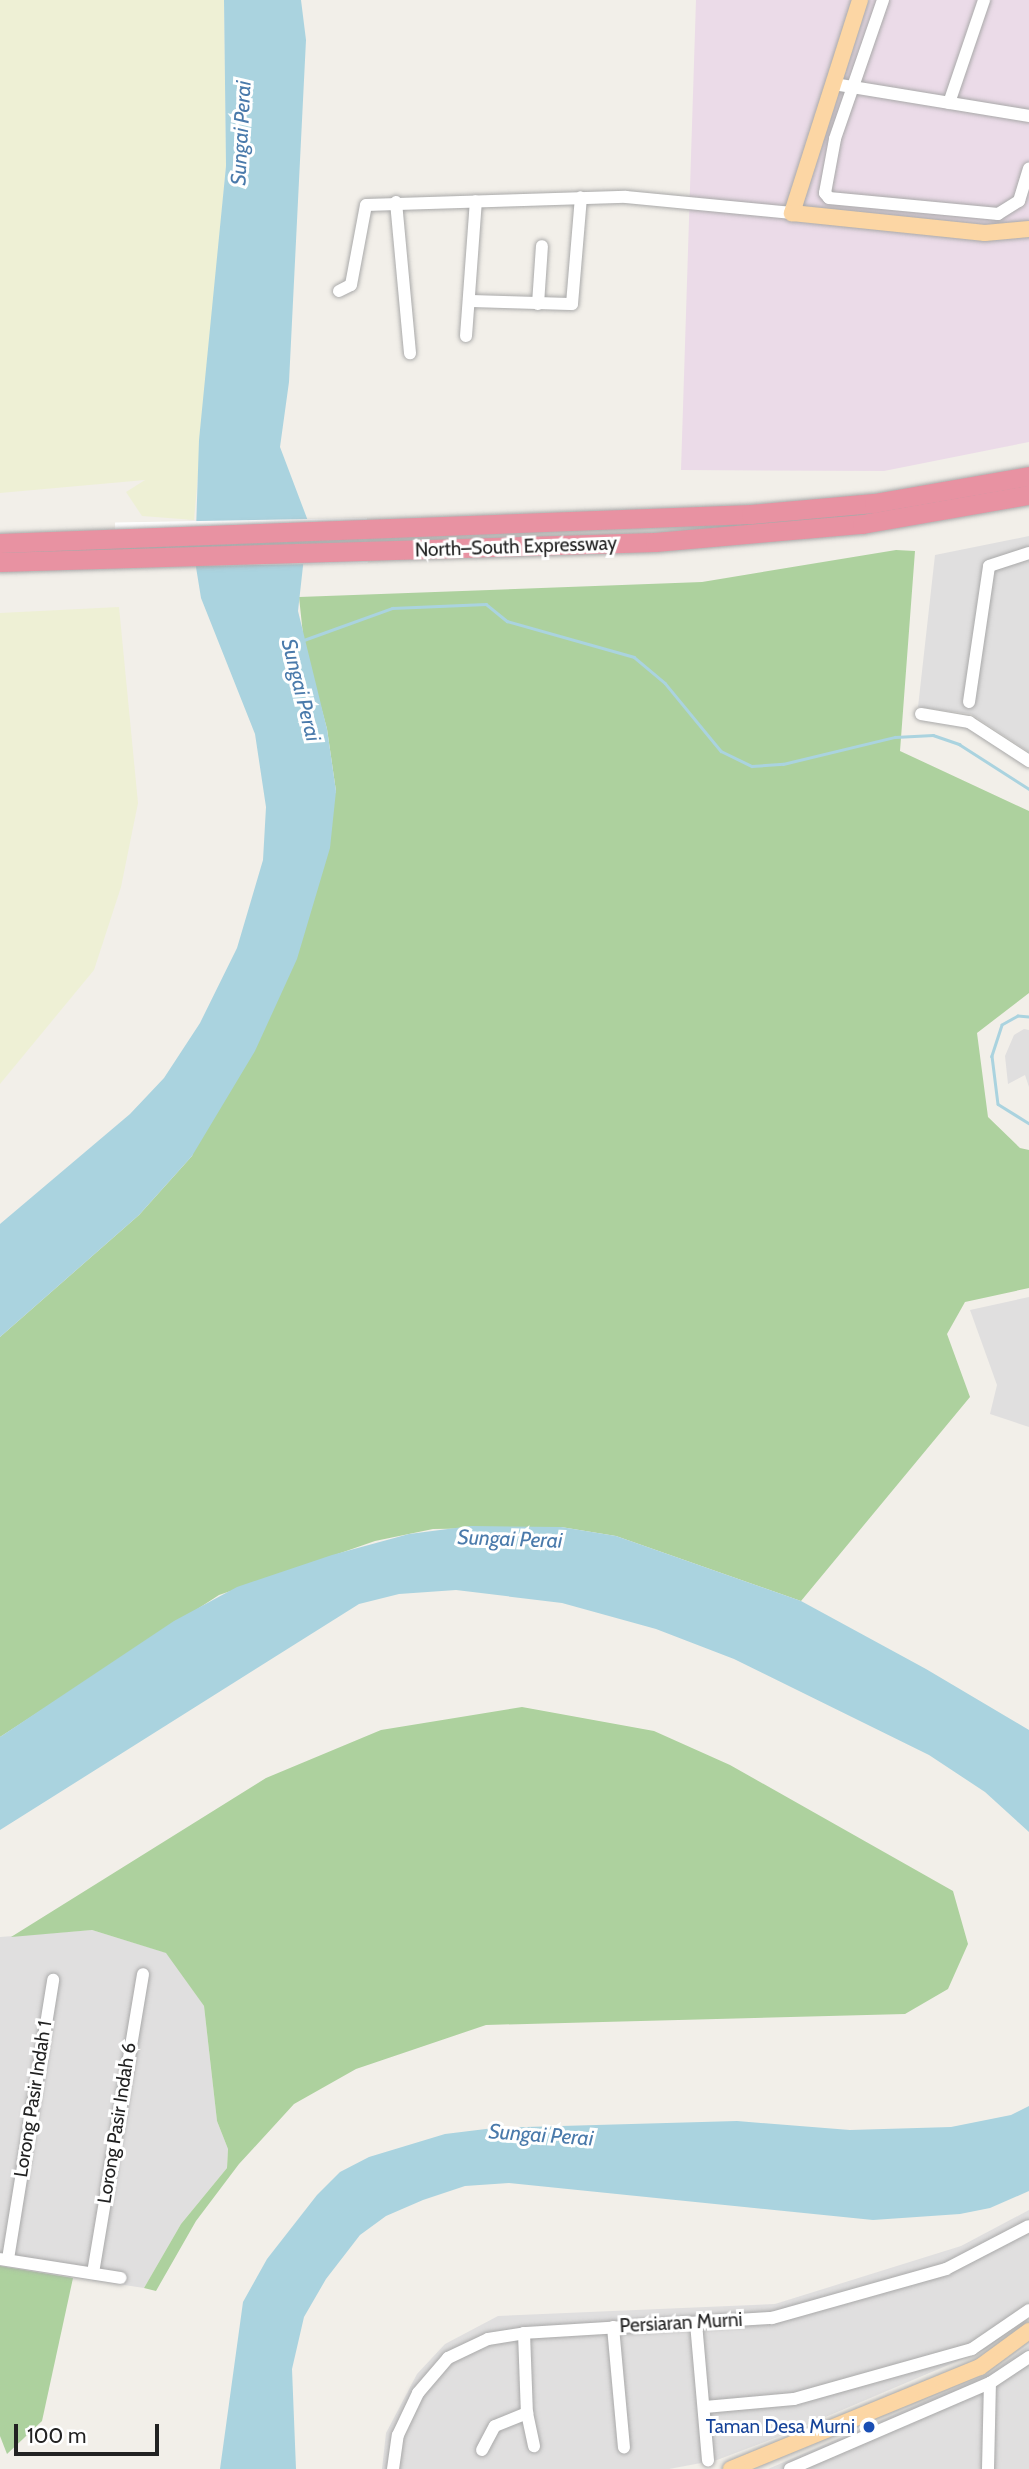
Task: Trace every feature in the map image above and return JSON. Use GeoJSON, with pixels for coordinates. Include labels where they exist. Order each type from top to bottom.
{"type":"FeatureCollection","features":[{"type":"Feature","properties":{"kind":"highway","name":"North–South Expressway"},"geometry":{"type":"LineString","coordinates":[[0,543],[751,514],[874,503],[1029,476]]}},
{"type":"Feature","properties":{"kind":"highway","name":"North–South Expressway"},"geometry":{"type":"LineString","coordinates":[[0,562],[654,542],[862,524],[1029,495]]}},
{"type":"Feature","properties":{"kind":"main road"},"geometry":{"type":"LineString","coordinates":[[860,0],[792,213],[985,233],[1029,229]]}},
{"type":"Feature","properties":{"kind":"main road"},"geometry":{"type":"LineString","coordinates":[[731,2469],[980,2367],[995,2347],[1029,2331]]}},
{"type":"Feature","properties":{"kind":"street"},"geometry":{"type":"LineString","coordinates":[[883,0],[852,87],[824,179],[830,198],[998,214],[1019,201],[1029,168]]}},
{"type":"Feature","properties":{"kind":"street"},"geometry":{"type":"LineString","coordinates":[[949,103],[984,0]]}},
{"type":"Feature","properties":{"kind":"street"},"geometry":{"type":"LineString","coordinates":[[834,85],[1029,116]]}},
{"type":"Feature","properties":{"kind":"street"},"geometry":{"type":"LineString","coordinates":[[469,301],[572,304],[580,197]]}},
{"type":"Feature","properties":{"kind":"street"},"geometry":{"type":"LineString","coordinates":[[339,290],[351,285],[366,205],[580,197],[792,213]]}},
{"type":"Feature","properties":{"kind":"street"},"geometry":{"type":"LineString","coordinates":[[466,336],[476,201]]}},
{"type":"Feature","properties":{"kind":"street"},"geometry":{"type":"LineString","coordinates":[[396,202],[410,353]]}},
{"type":"Feature","properties":{"kind":"street"},"geometry":{"type":"LineString","coordinates":[[538,304],[542,246]]}},
{"type":"Feature","properties":{"kind":"street"},"geometry":{"type":"LineString","coordinates":[[970,702],[993,562],[1029,553]]}},
{"type":"Feature","properties":{"kind":"street"},"geometry":{"type":"LineString","coordinates":[[921,714],[969,722],[1029,761]]}},
{"type":"Feature","properties":{"kind":"street","name":"Lorong Pasir Indah 6"},"geometry":{"type":"LineString","coordinates":[[93,2273],[143,1975]]}},
{"type":"Feature","properties":{"kind":"street","name":"Lorong Pasir Indah 1"},"geometry":{"type":"LineString","coordinates":[[4,2259],[53,1980]]}},
{"type":"Feature","properties":{"kind":"street","name":"Persiaran Murni"},"geometry":{"type":"LineString","coordinates":[[393,2469],[398,2435],[418,2393],[448,2358],[488,2339],[524,2333],[772,2318],[946,2269],[1029,2227]]}},
{"type":"Feature","properties":{"kind":"street"},"geometry":{"type":"LineString","coordinates":[[4,2259],[121,2278]]}},
{"type":"Feature","properties":{"kind":"street"},"geometry":{"type":"LineString","coordinates":[[705,2407],[793,2399],[995,2347],[1029,2310]]}},
{"type":"Feature","properties":{"kind":"street"},"geometry":{"type":"LineString","coordinates":[[696,2323],[708,2460]]}},
{"type":"Feature","properties":{"kind":"street"},"geometry":{"type":"LineString","coordinates":[[613,2327],[624,2447]]}},
{"type":"Feature","properties":{"kind":"street"},"geometry":{"type":"LineString","coordinates":[[524,2333],[527,2413],[534,2446]]}},
{"type":"Feature","properties":{"kind":"street"},"geometry":{"type":"LineString","coordinates":[[790,2469],[990,2383],[1029,2357]]}},
{"type":"Feature","properties":{"kind":"street"},"geometry":{"type":"LineString","coordinates":[[985,2468],[990,2383]]}},
{"type":"Feature","properties":{"kind":"street"},"geometry":{"type":"LineString","coordinates":[[482,2450],[495,2426],[527,2413]]}},
{"type":"Feature","properties":{"kind":"shaded area"},"geometry":{"type":"Polygon","coordinates":[[[696,0],[1029,0],[1029,442],[884,471],[681,470],[696,0]]]}},
{"type":"Feature","properties":{"kind":"shaded area"},"geometry":{"type":"Polygon","coordinates":[[[1029,536],[1029,752],[971,714],[918,707],[935,555],[1029,536]]]}},
{"type":"Feature","properties":{"kind":"shaded area"},"geometry":{"type":"Polygon","coordinates":[[[1024,1029],[1029,1030],[1029,1087],[1025,1075],[1008,1084],[1005,1056],[1014,1035],[1024,1029]]]}},
{"type":"Feature","properties":{"kind":"shaded area"},"geometry":{"type":"Polygon","coordinates":[[[1029,1297],[1029,1427],[990,1414],[997,1385],[970,1310],[1029,1297]]]}},
{"type":"Feature","properties":{"kind":"shaded area"},"geometry":{"type":"Polygon","coordinates":[[[92,1930],[167,1953],[204,2006],[217,2121],[228,2149],[227,2168],[181,2224],[144,2288],[0,2266],[0,1937],[92,1930]]]}},
{"type":"Feature","properties":{"kind":"shaded area","name":"Taman Desa Murni"},"geometry":{"type":"Polygon","coordinates":[[[1029,2210],[1029,2316],[986,2349],[783,2435],[717,2460],[669,2469],[382,2469],[386,2433],[417,2374],[445,2344],[498,2316],[775,2304],[961,2246],[1029,2210]]]}},
{"type":"Feature","properties":{"kind":"shaded area","name":"Taman Desa Murni"},"geometry":{"type":"Polygon","coordinates":[[[1029,2345],[1029,2469],[768,2469],[990,2373],[1029,2345]]]}},
{"type":"Feature","properties":{"kind":"green space"},"geometry":{"type":"Polygon","coordinates":[[[0,0],[224,0],[226,166],[194,520],[142,516],[126,492],[145,480],[0,493],[0,0]]]}},
{"type":"Feature","properties":{"kind":"green space"},"geometry":{"type":"Polygon","coordinates":[[[896,550],[915,551],[900,751],[1029,811],[1029,993],[977,1033],[988,1117],[1020,1148],[1029,1150],[1029,1288],[965,1302],[947,1334],[970,1397],[801,1601],[616,1536],[561,1527],[433,1529],[375,1541],[219,1595],[0,1737],[0,1337],[139,1215],[192,1156],[336,791],[327,729],[304,644],[299,597],[702,582],[896,550]]]}},
{"type":"Feature","properties":{"kind":"green space"},"geometry":{"type":"Polygon","coordinates":[[[119,607],[138,803],[121,887],[94,970],[0,1084],[0,613],[119,607]]]}},
{"type":"Feature","properties":{"kind":"green space"},"geometry":{"type":"Polygon","coordinates":[[[522,1707],[654,1731],[730,1765],[953,1891],[968,1944],[948,1989],[905,2014],[486,2025],[356,2069],[294,2104],[239,2164],[196,2221],[156,2291],[144,2288],[181,2224],[227,2168],[228,2149],[217,2121],[204,2006],[166,1953],[92,1930],[11,1937],[266,1778],[381,1730],[522,1707]]]}},
{"type":"Feature","properties":{"kind":"green space"},"geometry":{"type":"Polygon","coordinates":[[[0,2266],[73,2278],[42,2421],[7,2454],[0,2436],[0,2266]]]}},
{"type":"Feature","properties":{"kind":"water","name":"Sungai Perai"},"geometry":{"type":"Polygon","coordinates":[[[224,0],[301,0],[306,40],[289,382],[280,447],[308,521],[298,611],[327,729],[336,791],[330,848],[297,959],[255,1051],[192,1156],[139,1215],[0,1337],[0,1224],[130,1114],[164,1078],[200,1023],[237,948],[263,860],[266,807],[255,734],[201,598],[195,561],[199,440],[226,166],[224,0]]]}},
{"type":"Feature","properties":{"kind":"water","name":"Sungai Perai"},"geometry":{"type":"Polygon","coordinates":[[[471,1526],[561,1527],[616,1536],[801,1601],[926,1669],[1029,1730],[1029,1832],[985,1792],[929,1755],[734,1659],[656,1629],[562,1603],[456,1590],[399,1594],[359,1604],[0,1830],[0,1737],[174,1621],[237,1587],[332,1555],[409,1534],[471,1526]]]}},
{"type":"Feature","properties":{"kind":"water","name":"Sungai Perai"},"geometry":{"type":"Polygon","coordinates":[[[1029,2106],[1029,2191],[990,2208],[960,2214],[873,2220],[509,2183],[465,2186],[386,2216],[360,2235],[326,2279],[304,2317],[292,2369],[296,2469],[220,2469],[243,2302],[267,2259],[317,2195],[340,2172],[369,2157],[445,2134],[494,2128],[737,2121],[850,2130],[951,2127],[1011,2115],[1029,2106]]]}},
{"type":"Feature","properties":{"kind":"pier"},"geometry":{"type":"Polygon","coordinates":[[[367,518],[368,563],[116,567],[115,522],[367,518]]]}},
{"type":"Feature","properties":{"kind":"waterway","name":"Sungai Perai"},"geometry":{"type":"LineString","coordinates":[[301,641],[392,608],[486,604],[507,621],[634,657],[665,683],[721,751],[752,766],[783,764],[895,737],[933,735],[959,744],[1029,789]]}},
{"type":"Feature","properties":{"kind":"waterway"},"geometry":{"type":"LineString","coordinates":[[1029,1017],[1018,1016],[1002,1025],[992,1056],[998,1104],[1029,1123]]}},
{"type":"Feature","properties":{"kind":"place","name":"Taman Desa Murni"},"geometry":{"type":"Point","coordinates":[869,2427]}}]}
